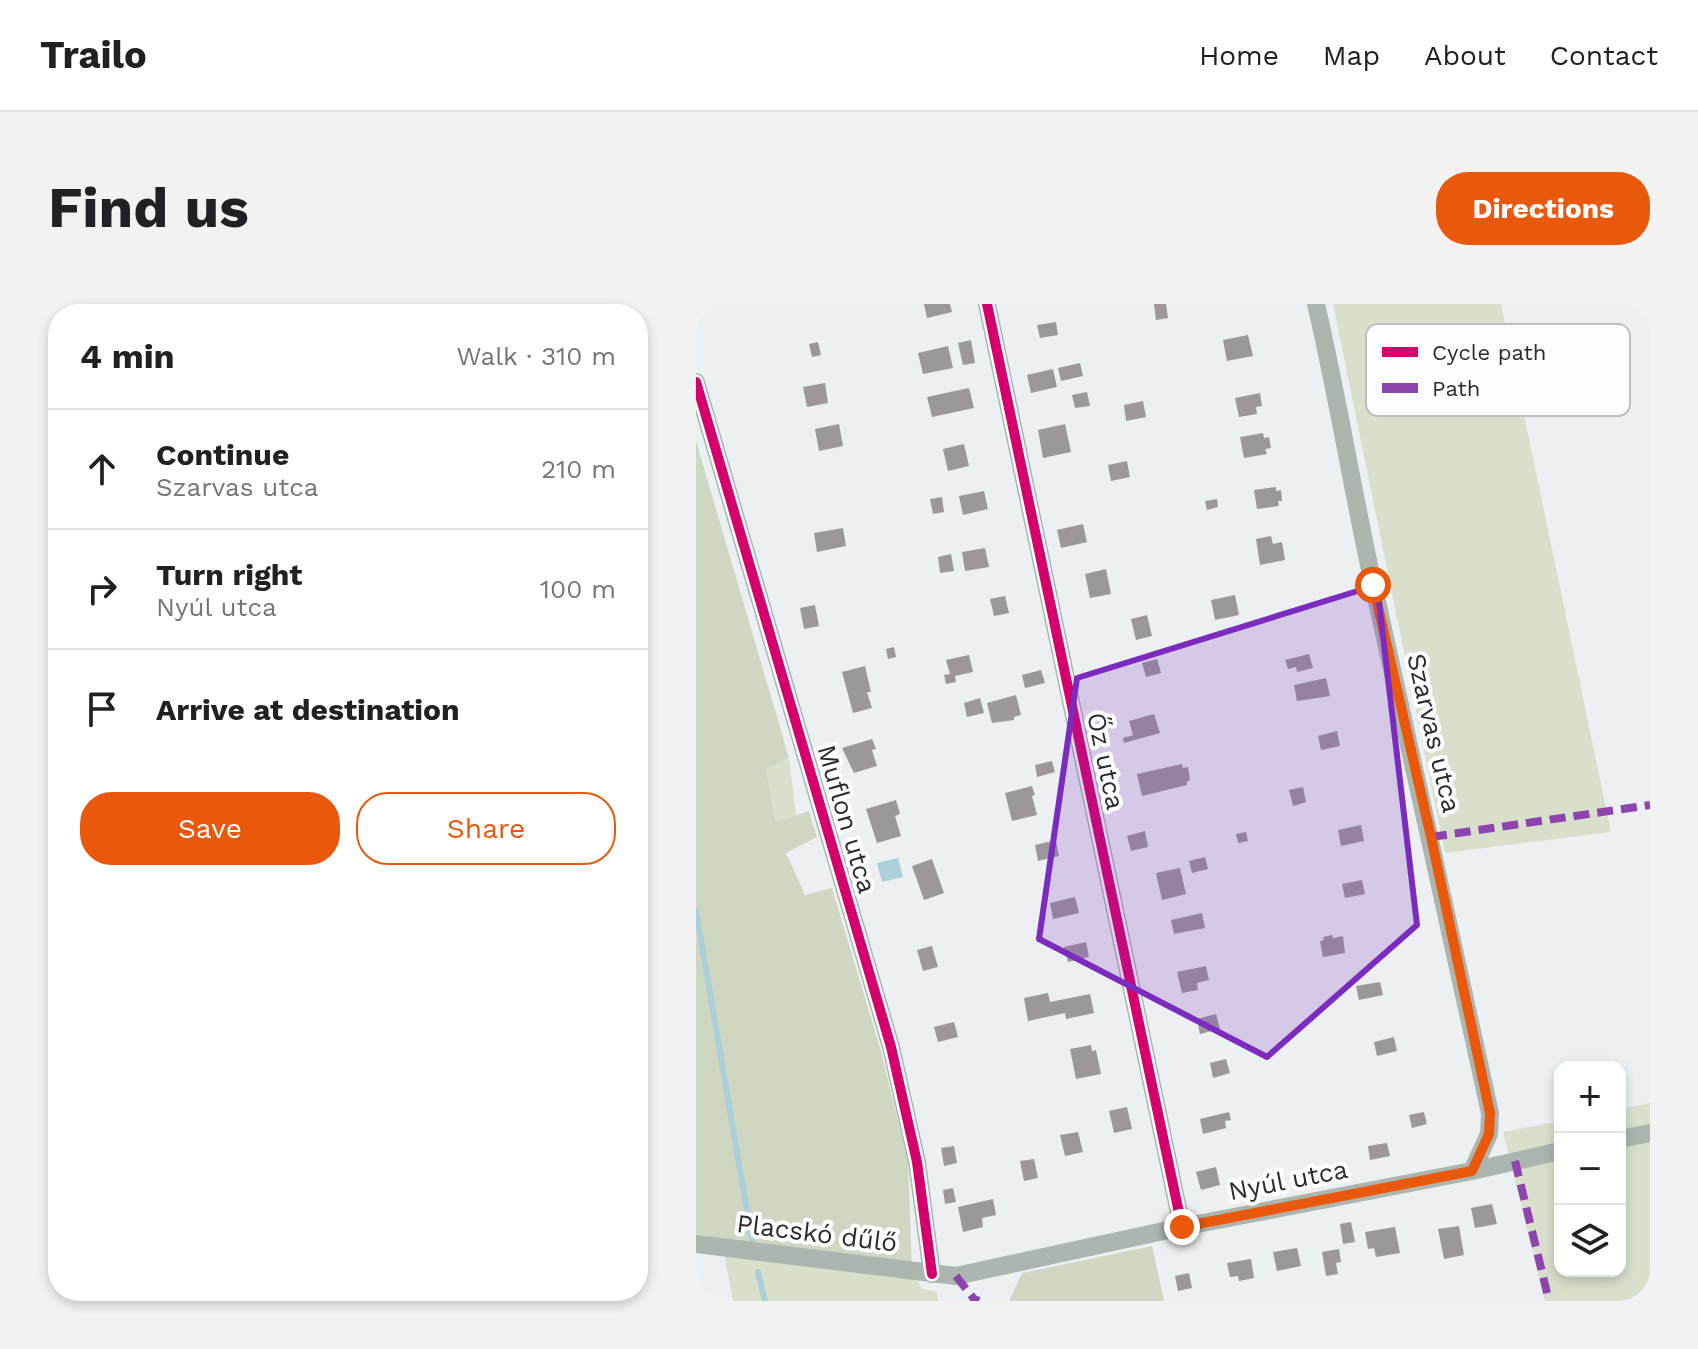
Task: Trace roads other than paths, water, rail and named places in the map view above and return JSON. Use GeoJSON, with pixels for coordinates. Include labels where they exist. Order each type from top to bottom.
{"type":"FeatureCollection","features":[{"type":"Feature","properties":{"kind":"street","name":"Őz utca"},"geometry":{"type":"LineString","coordinates":[[987,304],[1182,1227]]}},
{"type":"Feature","properties":{"kind":"street","name":"Szarvas utca"},"geometry":{"type":"LineString","coordinates":[[1316,304],[1333,375],[1373,585],[1435,852],[1490,1113],[1489,1134],[1472,1171]]}},
{"type":"Feature","properties":{"kind":"street","name":"Muflon utca"},"geometry":{"type":"LineString","coordinates":[[696,382],[891,1047],[917,1162],[932,1274]]}},
{"type":"Feature","properties":{"kind":"street"},"geometry":{"type":"LineString","coordinates":[[1626,1138],[1650,1133]]}},
{"type":"Feature","properties":{"kind":"street","name":"Nyúl utca"},"geometry":{"type":"LineString","coordinates":[[932,1274],[956,1276],[1554,1152]]}},
{"type":"Feature","properties":{"kind":"street","name":"Placskó dűlő"},"geometry":{"type":"LineString","coordinates":[[696,1244],[932,1274]]}},
{"type":"Feature","properties":{"kind":"water"},"geometry":{"type":"Polygon","coordinates":[[[898,858],[903,877],[882,882],[877,863],[898,858]]]}},
{"type":"Feature","properties":{"kind":"waterway"},"geometry":{"type":"LineString","coordinates":[[696,911],[752,1240]]}},
{"type":"Feature","properties":{"kind":"waterway"},"geometry":{"type":"LineString","coordinates":[[758,1272],[765,1301]]}}]}
